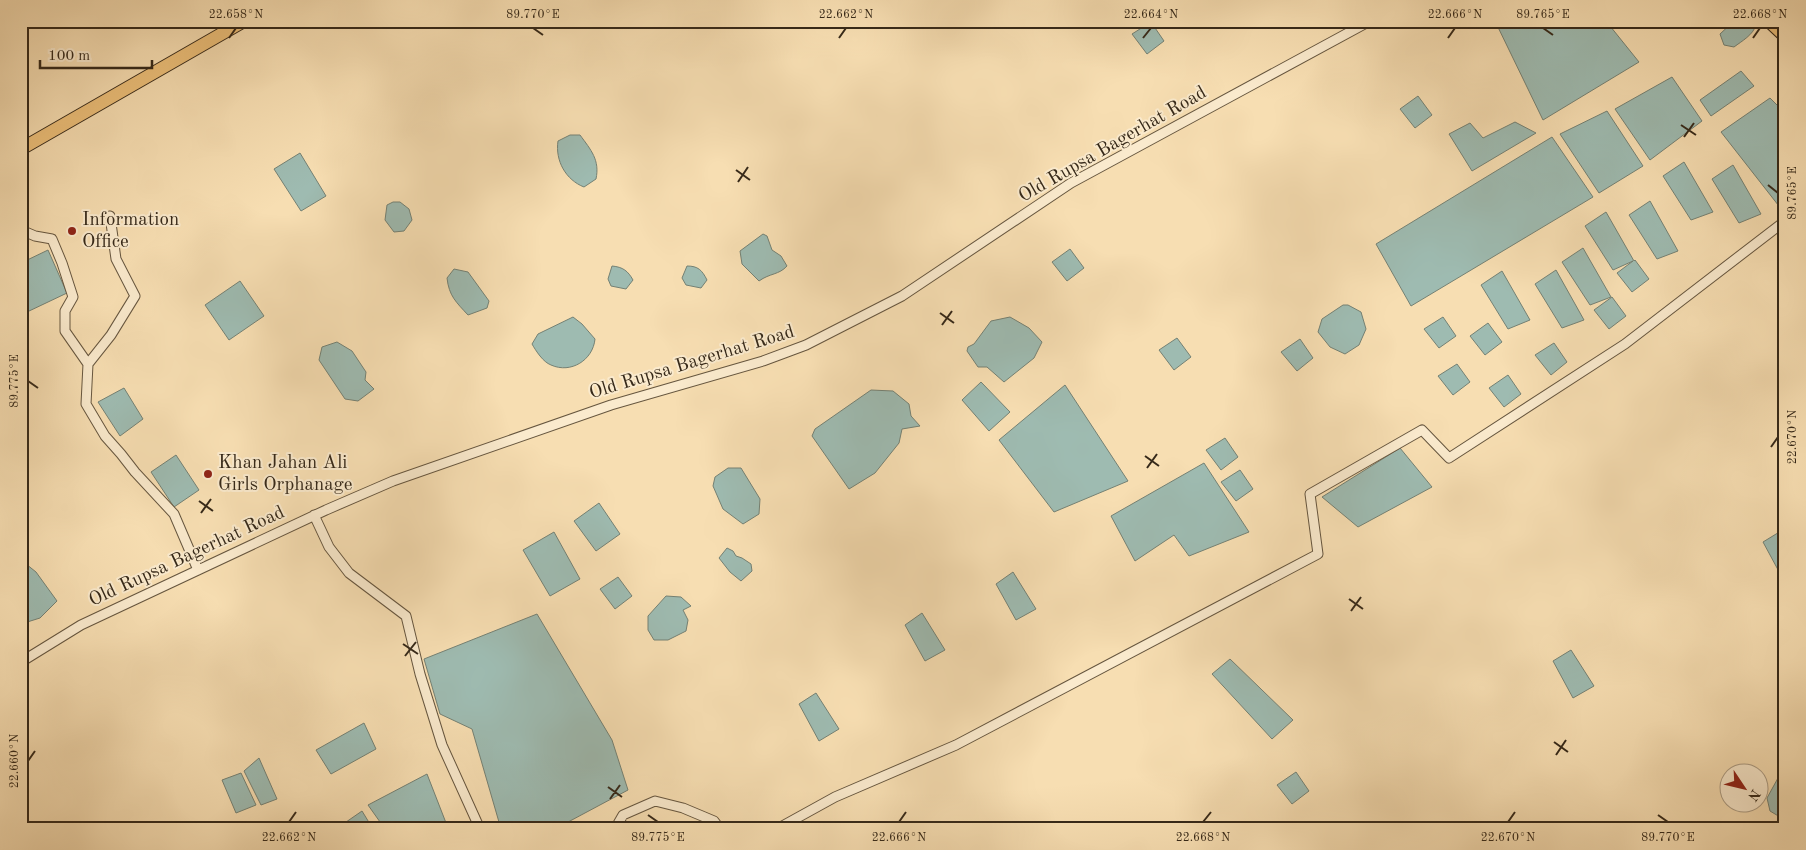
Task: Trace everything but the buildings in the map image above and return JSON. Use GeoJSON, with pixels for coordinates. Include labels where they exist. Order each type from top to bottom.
{"type":"FeatureCollection","features":[{"type":"Feature","properties":{"kind":"highway"},"geometry":{"type":"LineString","coordinates":[[21,149],[244,21]]}},
{"type":"Feature","properties":{"kind":"main road"},"geometry":{"type":"LineString","coordinates":[[1768,21],[1785,38]]}},
{"type":"Feature","properties":{"kind":"street","name":"Old Rupsa Bagerhat Road"},"geometry":{"type":"LineString","coordinates":[[21,662],[81,625],[314,515],[393,481],[610,405],[763,361],[806,345],[902,296],[1071,183],[1370,21]]}},
{"type":"Feature","properties":{"kind":"street"},"geometry":{"type":"LineString","coordinates":[[110,216],[116,259],[136,296],[111,335],[88,364],[86,404],[105,436],[174,514],[198,570]]}},
{"type":"Feature","properties":{"kind":"street"},"geometry":{"type":"LineString","coordinates":[[777,829],[835,797],[956,745],[1318,554],[1310,494],[1422,430],[1449,458],[1624,344],[1785,221]]}},
{"type":"Feature","properties":{"kind":"street"},"geometry":{"type":"LineString","coordinates":[[21,230],[35,236],[52,239],[73,297],[65,311],[65,331],[88,364]]}},
{"type":"Feature","properties":{"kind":"street"},"geometry":{"type":"LineString","coordinates":[[314,515],[329,547],[349,573],[406,616],[420,674],[442,745],[480,829]]}},
{"type":"Feature","properties":{"kind":"street"},"geometry":{"type":"LineString","coordinates":[[615,829],[623,815],[655,801],[683,808],[714,821],[720,829]]}},
{"type":"Feature","properties":{"kind":"water"},"geometry":{"type":"Polygon","coordinates":[[[1495,21],[1606,21],[1639,62],[1543,120],[1495,21]]]}},
{"type":"Feature","properties":{"kind":"water"},"geometry":{"type":"Polygon","coordinates":[[[1734,21],[1754,21],[1755,29],[1734,47],[1724,45],[1720,34],[1734,21]]]}},
{"type":"Feature","properties":{"kind":"water"},"geometry":{"type":"Polygon","coordinates":[[[1151,22],[1164,41],[1147,54],[1132,34],[1151,22]]]}},
{"type":"Feature","properties":{"kind":"water"},"geometry":{"type":"Polygon","coordinates":[[[1741,71],[1754,86],[1711,116],[1700,100],[1741,71]]]}},
{"type":"Feature","properties":{"kind":"water"},"geometry":{"type":"Polygon","coordinates":[[[1672,77],[1702,121],[1650,160],[1615,109],[1672,77]]]}},
{"type":"Feature","properties":{"kind":"water"},"geometry":{"type":"Polygon","coordinates":[[[1418,96],[1432,115],[1415,128],[1400,109],[1418,96]]]}},
{"type":"Feature","properties":{"kind":"water"},"geometry":{"type":"Polygon","coordinates":[[[1770,98],[1785,113],[1785,207],[1782,210],[1721,132],[1770,98]]]}},
{"type":"Feature","properties":{"kind":"water"},"geometry":{"type":"Polygon","coordinates":[[[1607,111],[1643,166],[1599,193],[1560,134],[1607,111]]]}},
{"type":"Feature","properties":{"kind":"water"},"geometry":{"type":"Polygon","coordinates":[[[1515,122],[1536,133],[1472,171],[1449,134],[1470,123],[1483,138],[1515,122]]]}},
{"type":"Feature","properties":{"kind":"water"},"geometry":{"type":"Polygon","coordinates":[[[570,135],[580,135],[596,161],[596,179],[584,187],[567,175],[558,156],[558,141],[570,135]]]}},
{"type":"Feature","properties":{"kind":"water"},"geometry":{"type":"Polygon","coordinates":[[[1552,137],[1593,197],[1411,306],[1376,244],[1552,137]]]}},
{"type":"Feature","properties":{"kind":"water"},"geometry":{"type":"Polygon","coordinates":[[[300,153],[326,196],[301,211],[274,169],[300,153]]]}},
{"type":"Feature","properties":{"kind":"water"},"geometry":{"type":"Polygon","coordinates":[[[1684,162],[1713,212],[1691,220],[1663,176],[1684,162]]]}},
{"type":"Feature","properties":{"kind":"water"},"geometry":{"type":"Polygon","coordinates":[[[1733,165],[1761,214],[1739,223],[1712,179],[1733,165]]]}},
{"type":"Feature","properties":{"kind":"water"},"geometry":{"type":"Polygon","coordinates":[[[1650,201],[1678,251],[1657,259],[1629,215],[1650,201]]]}},
{"type":"Feature","properties":{"kind":"water"},"geometry":{"type":"Polygon","coordinates":[[[393,202],[400,202],[409,209],[412,220],[404,231],[394,232],[385,220],[387,205],[393,202]]]}},
{"type":"Feature","properties":{"kind":"water"},"geometry":{"type":"Polygon","coordinates":[[[1606,212],[1634,261],[1649,279],[1632,292],[1617,273],[1633,261],[1613,270],[1585,226],[1606,212]]]}},
{"type":"Feature","properties":{"kind":"water"},"geometry":{"type":"Polygon","coordinates":[[[763,234],[767,236],[772,250],[781,256],[787,266],[781,271],[759,281],[742,264],[740,251],[763,234]]]}},
{"type":"Feature","properties":{"kind":"water"},"geometry":{"type":"Polygon","coordinates":[[[1583,248],[1611,297],[1590,305],[1562,262],[1583,248]]]}},
{"type":"Feature","properties":{"kind":"water"},"geometry":{"type":"Polygon","coordinates":[[[1070,249],[1084,268],[1067,281],[1052,262],[1070,249]]]}},
{"type":"Feature","properties":{"kind":"water"},"geometry":{"type":"Polygon","coordinates":[[[48,250],[67,293],[27,312],[21,300],[21,263],[48,250]]]}},
{"type":"Feature","properties":{"kind":"water"},"geometry":{"type":"Polygon","coordinates":[[[612,266],[622,268],[633,280],[626,289],[611,286],[608,279],[612,266]]]}},
{"type":"Feature","properties":{"kind":"water"},"geometry":{"type":"Polygon","coordinates":[[[687,266],[699,269],[707,280],[701,288],[686,285],[682,278],[687,266]]]}},
{"type":"Feature","properties":{"kind":"water"},"geometry":{"type":"Polygon","coordinates":[[[454,269],[468,272],[489,301],[487,308],[468,315],[460,306],[451,294],[447,278],[454,269]]]}},
{"type":"Feature","properties":{"kind":"water"},"geometry":{"type":"Polygon","coordinates":[[[1556,270],[1584,320],[1562,328],[1535,284],[1556,270]]]}},
{"type":"Feature","properties":{"kind":"water"},"geometry":{"type":"Polygon","coordinates":[[[1502,271],[1530,320],[1508,329],[1481,285],[1502,271]]]}},
{"type":"Feature","properties":{"kind":"water"},"geometry":{"type":"Polygon","coordinates":[[[240,281],[264,316],[229,340],[205,305],[240,281]]]}},
{"type":"Feature","properties":{"kind":"water"},"geometry":{"type":"Polygon","coordinates":[[[1612,297],[1626,316],[1609,329],[1594,310],[1612,297]]]}},
{"type":"Feature","properties":{"kind":"water"},"geometry":{"type":"Polygon","coordinates":[[[1343,305],[1348,305],[1361,312],[1366,329],[1359,345],[1345,354],[1330,347],[1318,332],[1322,319],[1343,305]]]}},
{"type":"Feature","properties":{"kind":"water"},"geometry":{"type":"Polygon","coordinates":[[[573,317],[595,339],[590,353],[580,363],[566,368],[548,364],[532,344],[538,334],[573,317]]]}},
{"type":"Feature","properties":{"kind":"water"},"geometry":{"type":"Polygon","coordinates":[[[1010,317],[1029,328],[1042,342],[1034,358],[1004,382],[987,367],[978,367],[967,351],[968,347],[974,344],[991,321],[1010,317]]]}},
{"type":"Feature","properties":{"kind":"water"},"geometry":{"type":"Polygon","coordinates":[[[1443,317],[1456,336],[1439,348],[1424,329],[1443,317]]]}},
{"type":"Feature","properties":{"kind":"water"},"geometry":{"type":"Polygon","coordinates":[[[1488,323],[1502,342],[1485,355],[1470,336],[1488,323]]]}},
{"type":"Feature","properties":{"kind":"water"},"geometry":{"type":"Polygon","coordinates":[[[1177,338],[1191,357],[1174,370],[1159,350],[1177,338]]]}},
{"type":"Feature","properties":{"kind":"water"},"geometry":{"type":"Polygon","coordinates":[[[1300,339],[1313,358],[1297,371],[1281,352],[1300,339]]]}},
{"type":"Feature","properties":{"kind":"water"},"geometry":{"type":"Polygon","coordinates":[[[337,342],[352,351],[366,372],[365,380],[374,389],[358,401],[345,399],[319,360],[322,347],[337,342]]]}},
{"type":"Feature","properties":{"kind":"water"},"geometry":{"type":"Polygon","coordinates":[[[1554,343],[1567,362],[1551,375],[1535,355],[1554,343]]]}},
{"type":"Feature","properties":{"kind":"water"},"geometry":{"type":"Polygon","coordinates":[[[1457,364],[1470,382],[1453,395],[1438,376],[1457,364]]]}},
{"type":"Feature","properties":{"kind":"water"},"geometry":{"type":"Polygon","coordinates":[[[1508,375],[1521,394],[1504,407],[1489,388],[1508,375]]]}},
{"type":"Feature","properties":{"kind":"water"},"geometry":{"type":"Polygon","coordinates":[[[981,382],[1010,412],[989,431],[962,400],[981,382]]]}},
{"type":"Feature","properties":{"kind":"water"},"geometry":{"type":"Polygon","coordinates":[[[1065,385],[1128,481],[1054,512],[999,440],[1065,385]]]}},
{"type":"Feature","properties":{"kind":"water"},"geometry":{"type":"Polygon","coordinates":[[[124,388],[143,419],[120,436],[98,402],[124,388]]]}},
{"type":"Feature","properties":{"kind":"water"},"geometry":{"type":"Polygon","coordinates":[[[871,390],[893,391],[909,404],[911,416],[920,426],[902,429],[899,443],[875,473],[849,489],[812,436],[815,429],[871,390]]]}},
{"type":"Feature","properties":{"kind":"water"},"geometry":{"type":"Polygon","coordinates":[[[1225,438],[1238,457],[1221,470],[1206,450],[1225,438]]]}},
{"type":"Feature","properties":{"kind":"water"},"geometry":{"type":"Polygon","coordinates":[[[1400,448],[1432,487],[1358,527],[1322,497],[1400,448]]]}},
{"type":"Feature","properties":{"kind":"water"},"geometry":{"type":"Polygon","coordinates":[[[176,455],[199,490],[174,507],[151,472],[176,455]]]}},
{"type":"Feature","properties":{"kind":"water"},"geometry":{"type":"Polygon","coordinates":[[[1204,463],[1249,532],[1189,556],[1174,535],[1135,561],[1111,516],[1204,463]]]}},
{"type":"Feature","properties":{"kind":"water"},"geometry":{"type":"Polygon","coordinates":[[[728,468],[741,468],[760,499],[759,514],[743,524],[723,509],[713,486],[715,477],[728,468]]]}},
{"type":"Feature","properties":{"kind":"water"},"geometry":{"type":"Polygon","coordinates":[[[1240,470],[1253,489],[1236,501],[1221,482],[1240,470]]]}},
{"type":"Feature","properties":{"kind":"water"},"geometry":{"type":"Polygon","coordinates":[[[599,503],[620,534],[596,551],[574,521],[599,503]]]}},
{"type":"Feature","properties":{"kind":"water"},"geometry":{"type":"Polygon","coordinates":[[[1781,531],[1785,538],[1785,578],[1783,579],[1763,542],[1781,531]]]}},
{"type":"Feature","properties":{"kind":"water"},"geometry":{"type":"Polygon","coordinates":[[[554,532],[580,579],[550,596],[523,550],[554,532]]]}},
{"type":"Feature","properties":{"kind":"water"},"geometry":{"type":"Polygon","coordinates":[[[727,548],[733,551],[736,556],[751,564],[752,571],[741,581],[730,572],[719,558],[727,548]]]}},
{"type":"Feature","properties":{"kind":"water"},"geometry":{"type":"Polygon","coordinates":[[[21,560],[36,572],[57,601],[40,618],[24,623],[21,622],[21,560]]]}},
{"type":"Feature","properties":{"kind":"water"},"geometry":{"type":"Polygon","coordinates":[[[1013,572],[1036,609],[1016,620],[996,584],[1013,572]]]}},
{"type":"Feature","properties":{"kind":"water"},"geometry":{"type":"Polygon","coordinates":[[[618,577],[632,596],[615,609],[600,589],[618,577]]]}},
{"type":"Feature","properties":{"kind":"water"},"geometry":{"type":"Polygon","coordinates":[[[666,596],[681,597],[691,606],[683,610],[688,620],[686,631],[668,640],[654,640],[648,630],[648,616],[666,596]]]}},
{"type":"Feature","properties":{"kind":"water"},"geometry":{"type":"Polygon","coordinates":[[[922,613],[945,650],[925,661],[905,625],[922,613]]]}},
{"type":"Feature","properties":{"kind":"water"},"geometry":{"type":"Polygon","coordinates":[[[537,614],[612,740],[628,790],[555,829],[501,829],[472,729],[440,714],[424,659],[537,614]]]}},
{"type":"Feature","properties":{"kind":"water"},"geometry":{"type":"Polygon","coordinates":[[[1571,650],[1594,686],[1573,698],[1553,661],[1571,650]]]}},
{"type":"Feature","properties":{"kind":"water"},"geometry":{"type":"Polygon","coordinates":[[[1230,659],[1293,720],[1272,739],[1212,674],[1230,659]]]}},
{"type":"Feature","properties":{"kind":"water"},"geometry":{"type":"Polygon","coordinates":[[[816,693],[839,729],[819,741],[799,704],[816,693]]]}},
{"type":"Feature","properties":{"kind":"water"},"geometry":{"type":"Polygon","coordinates":[[[364,723],[376,749],[331,774],[316,750],[364,723]]]}},
{"type":"Feature","properties":{"kind":"water"},"geometry":{"type":"Polygon","coordinates":[[[259,758],[277,799],[261,805],[244,771],[259,758]]]}},
{"type":"Feature","properties":{"kind":"water"},"geometry":{"type":"Polygon","coordinates":[[[1296,772],[1309,791],[1292,804],[1277,785],[1296,772]]]}},
{"type":"Feature","properties":{"kind":"water"},"geometry":{"type":"Polygon","coordinates":[[[241,773],[256,805],[236,813],[222,780],[241,773]]]}},
{"type":"Feature","properties":{"kind":"water"},"geometry":{"type":"Polygon","coordinates":[[[427,774],[448,828],[385,829],[368,805],[427,774]]]}},
{"type":"Feature","properties":{"kind":"water"},"geometry":{"type":"Polygon","coordinates":[[[1778,778],[1785,782],[1785,820],[1770,811],[1768,796],[1778,778]]]}},
{"type":"Feature","properties":{"kind":"water"},"geometry":{"type":"Polygon","coordinates":[[[362,811],[373,829],[336,829],[362,811]]]}},
{"type":"Feature","properties":{"kind":"place","name":"Information Office"},"geometry":{"type":"Point","coordinates":[72,231]}},
{"type":"Feature","properties":{"kind":"place","name":"Khan Jahan Ali Girls Orphanage"},"geometry":{"type":"Point","coordinates":[208,474]}}]}
